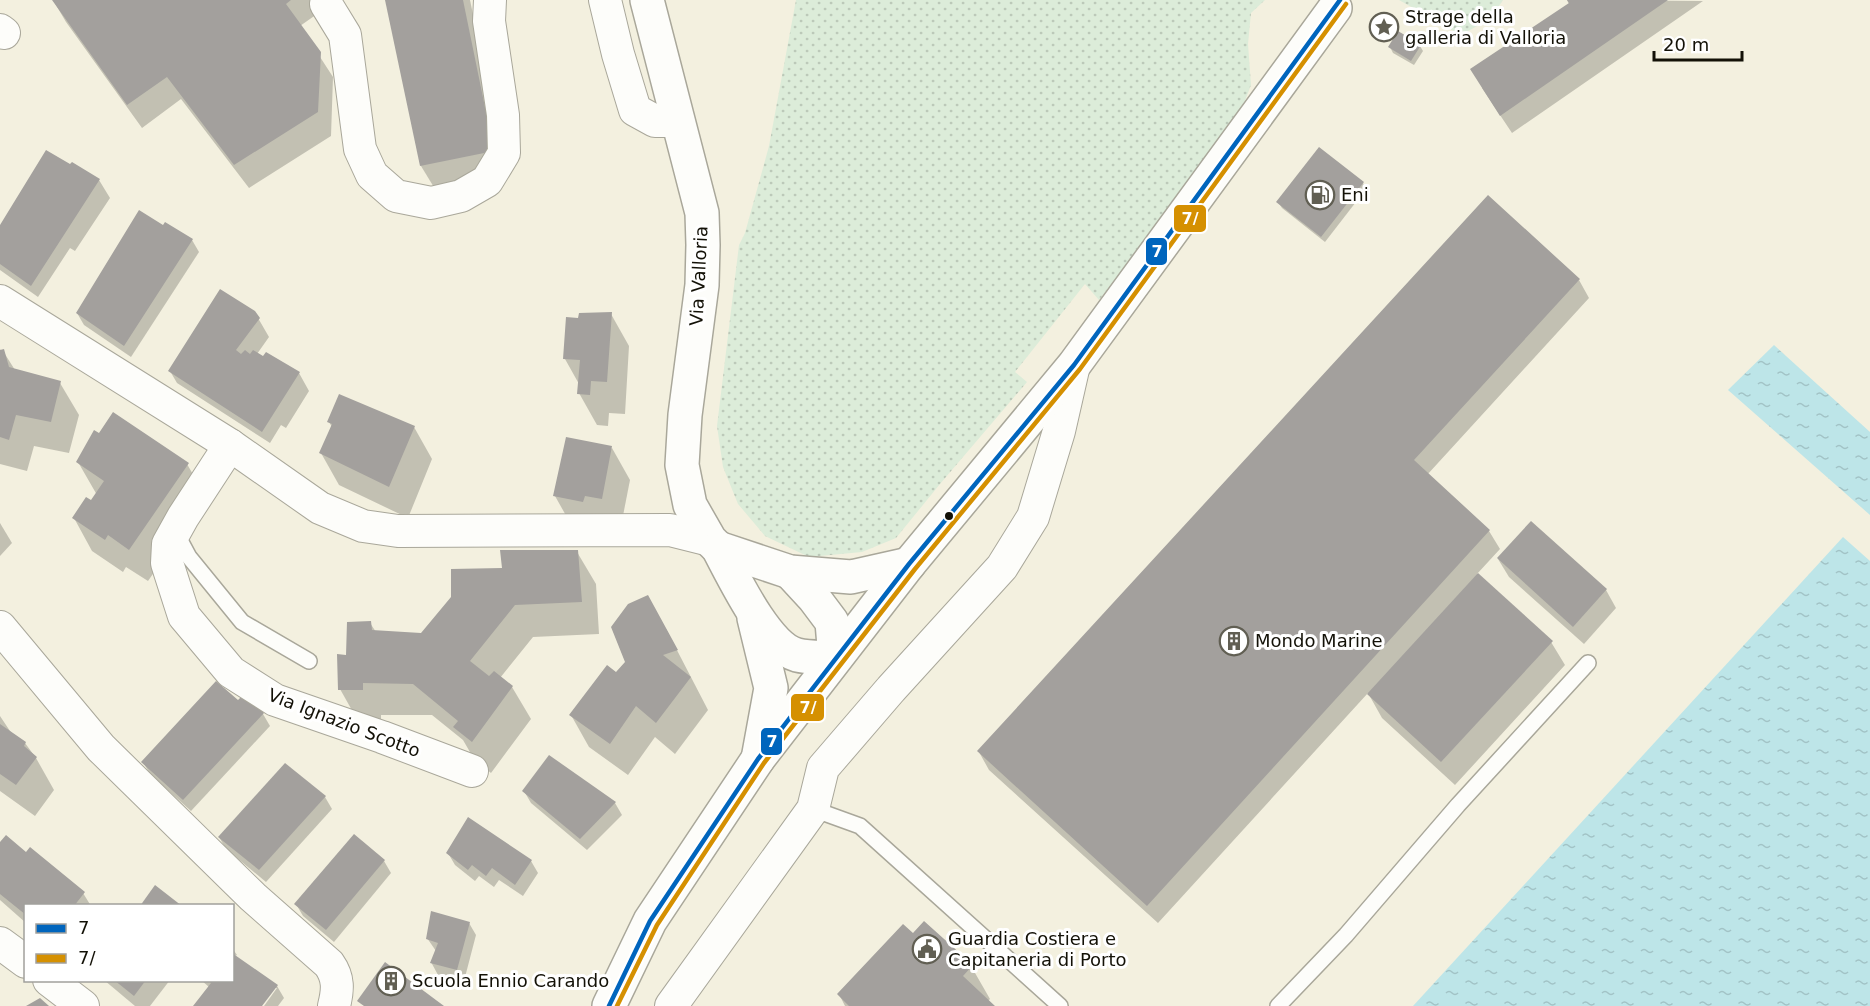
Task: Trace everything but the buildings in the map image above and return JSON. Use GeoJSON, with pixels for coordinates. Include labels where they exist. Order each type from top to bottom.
{"type":"FeatureCollection","features":[{"type":"Feature","properties":{"kind":"main road","name":"Via Valloria"},"geometry":{"type":"LineString","coordinates":[[647,0],[702,213],[704,245],[702,285],[685,415],[682,465],[690,505],[753,614]]}},
{"type":"Feature","properties":{"kind":"main road"},"geometry":{"type":"LineString","coordinates":[[609,1006],[650,921],[758,759],[909,564],[1074,365],[1335,8]]}},
{"type":"Feature","properties":{"kind":"main road"},"geometry":{"type":"LineString","coordinates":[[714,544],[790,572],[851,577],[909,564]]}},
{"type":"Feature","properties":{"kind":"main road"},"geometry":{"type":"LineString","coordinates":[[790,572],[832,622],[835,658]]}},
{"type":"Feature","properties":{"kind":"main road"},"geometry":{"type":"LineString","coordinates":[[753,614],[784,649],[797,655],[835,658]]}},
{"type":"Feature","properties":{"kind":"main road"},"geometry":{"type":"LineString","coordinates":[[753,614],[771,688],[758,759]]}},
{"type":"Feature","properties":{"kind":"street"},"geometry":{"type":"LineString","coordinates":[[326,4],[345,35],[360,149],[372,175],[396,196],[431,203],[461,196],[488,181],[504,153],[502,115],[489,21],[490,0]]}},
{"type":"Feature","properties":{"kind":"street"},"geometry":{"type":"LineString","coordinates":[[605,0],[635,110],[655,121],[678,121]]}},
{"type":"Feature","properties":{"kind":"street"},"geometry":{"type":"LineString","coordinates":[[0,301],[230,445],[320,508],[363,526],[398,531],[670,530],[714,544]]}},
{"type":"Feature","properties":{"kind":"street"},"geometry":{"type":"LineString","coordinates":[[671,1006],[813,809],[823,768],[891,688],[1002,567],[1033,518],[1059,431],[1074,365]]}},
{"type":"Feature","properties":{"kind":"street","name":"Via Ignazio Scotto"},"geometry":{"type":"LineString","coordinates":[[230,445],[168,544],[166,563],[184,616],[231,672],[275,700],[472,771]]}},
{"type":"Feature","properties":{"kind":"street"},"geometry":{"type":"LineString","coordinates":[[0,627],[101,748],[253,897],[329,964],[336,973],[338,991],[334,1006]]}},
{"type":"Feature","properties":{"kind":"street"},"geometry":{"type":"LineString","coordinates":[[0,943],[24,961]]}},
{"type":"Feature","properties":{"kind":"street"},"geometry":{"type":"LineString","coordinates":[[50,982],[83,1006]]}},
{"type":"Feature","properties":{"kind":"lane"},"geometry":{"type":"LineString","coordinates":[[175,531],[189,557],[242,622],[309,661]]}},
{"type":"Feature","properties":{"kind":"lane"},"geometry":{"type":"LineString","coordinates":[[1278,1006],[1346,935],[1458,805],[1588,663]]}},
{"type":"Feature","properties":{"kind":"lane"},"geometry":{"type":"LineString","coordinates":[[813,809],[860,826],[1060,1006]]}},
{"type":"Feature","properties":{"kind":"green space"},"geometry":{"type":"Polygon","coordinates":[[[796,0],[1265,0],[1251,13],[1248,44],[1251,85],[1236,124],[1099,300],[1085,284],[1015,372],[1027,382],[896,538],[862,552],[809,557],[765,536],[738,504],[723,467],[717,426],[739,245],[745,233],[769,146],[796,0]]]}},
{"type":"Feature","properties":{"kind":"green space"},"geometry":{"type":"Polygon","coordinates":[[[1399,0],[1503,0],[1484,21],[1459,34],[1399,0]]]}},
{"type":"Feature","properties":{"kind":"water"},"geometry":{"type":"Polygon","coordinates":[[[1774,345],[1870,432],[1870,515],[1728,390],[1774,345]]]}},
{"type":"Feature","properties":{"kind":"water"},"geometry":{"type":"Polygon","coordinates":[[[1843,537],[1870,561],[1870,1006],[1413,1006],[1843,537]]]}},
{"type":"Feature","properties":{"kind":"transit line","name":"7"},"geometry":{"type":"LineString","coordinates":[[609,1006],[650,921],[758,759],[909,564],[1074,365],[1340,0]]}},
{"type":"Feature","properties":{"kind":"transit line","name":"7/"},"geometry":{"type":"LineString","coordinates":[[617,1006],[657,925],[764,763],[915,569],[1080,369],[1346,4]]}},
{"type":"Feature","properties":{"kind":"place","name":"Strage della galleria di Valloria"},"geometry":{"type":"Point","coordinates":[1384,27]}},
{"type":"Feature","properties":{"kind":"place","name":"Eni"},"geometry":{"type":"Point","coordinates":[1320,195]}},
{"type":"Feature","properties":{"kind":"place","name":"Mondo Marine"},"geometry":{"type":"Point","coordinates":[1234,641]}},
{"type":"Feature","properties":{"kind":"place","name":"Guardia Costiera e Capitaneria di Porto"},"geometry":{"type":"Point","coordinates":[927,949]}},
{"type":"Feature","properties":{"kind":"place","name":"Scuola Ennio Carando"},"geometry":{"type":"Point","coordinates":[391,981]}}]}
